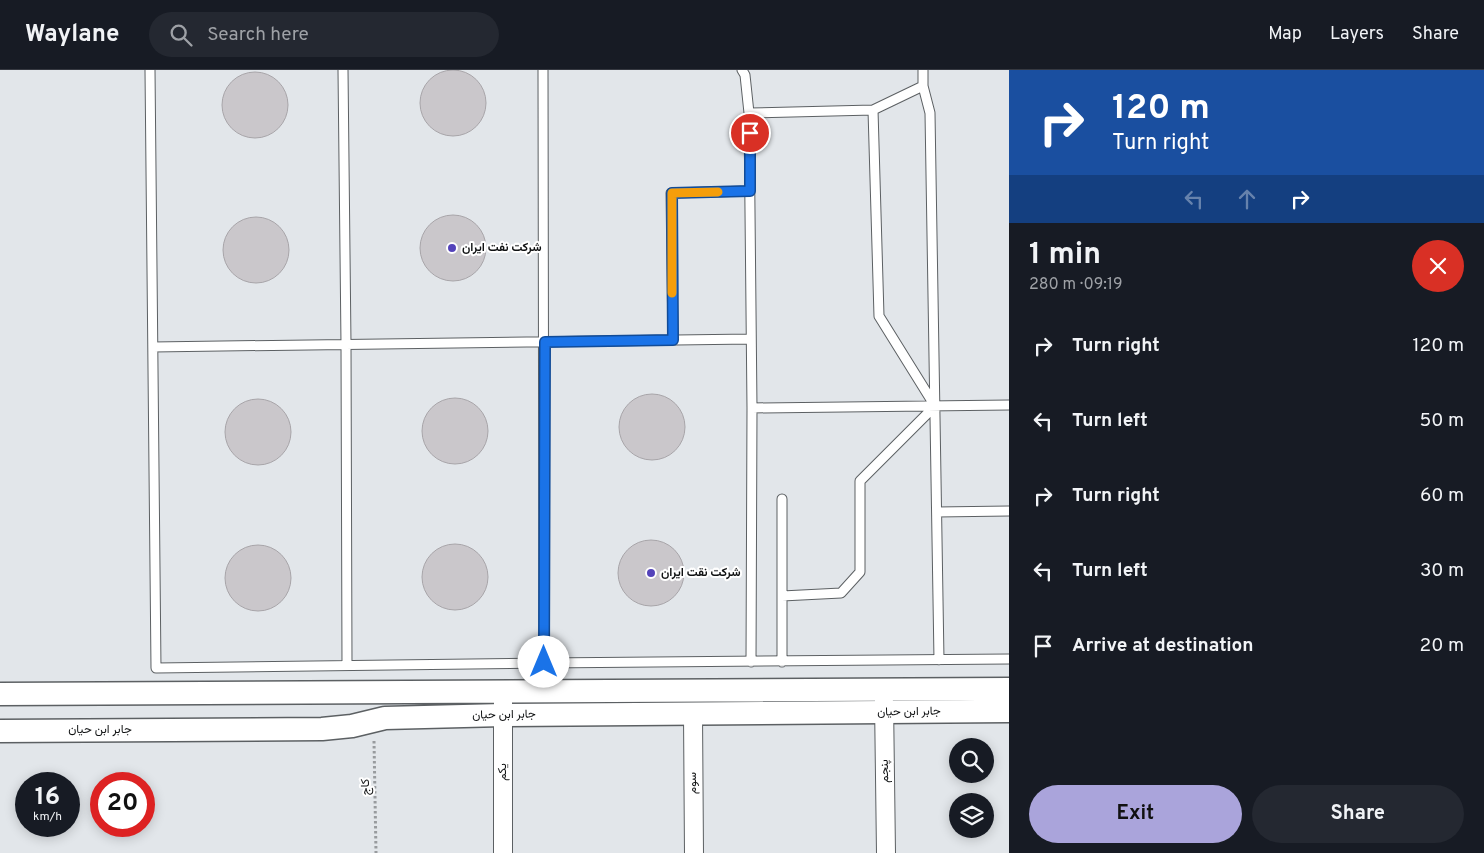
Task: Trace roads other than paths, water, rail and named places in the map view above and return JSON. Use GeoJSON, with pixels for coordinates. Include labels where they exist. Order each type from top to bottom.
{"type":"FeatureCollection","features":[{"type":"Feature","properties":{"kind":"street","name":"پنجم"},"geometry":{"type":"LineString","coordinates":[[884,689],[886,853]]}},
{"type":"Feature","properties":{"kind":"street","name":"جابر ابن حیان"},"geometry":{"type":"LineString","coordinates":[[0,694],[1009,689]]}},
{"type":"Feature","properties":{"kind":"street","name":"یکم"},"geometry":{"type":"LineString","coordinates":[[503,692],[503,853]]}},
{"type":"Feature","properties":{"kind":"street","name":"جابر ابن حیان"},"geometry":{"type":"LineString","coordinates":[[0,731],[322,729],[352,726],[385,718],[503,715],[1009,711]]}},
{"type":"Feature","properties":{"kind":"street","name":"سوم"},"geometry":{"type":"LineString","coordinates":[[693,714],[694,853]]}},
{"type":"Feature","properties":{"kind":"lane"},"geometry":{"type":"LineString","coordinates":[[150,70],[156,668],[544,662],[1009,660]]}},
{"type":"Feature","properties":{"kind":"lane"},"geometry":{"type":"LineString","coordinates":[[343,70],[347,665]]}},
{"type":"Feature","properties":{"kind":"lane"},"geometry":{"type":"LineString","coordinates":[[543,70],[545,342],[544,662]]}},
{"type":"Feature","properties":{"kind":"lane"},"geometry":{"type":"LineString","coordinates":[[742,70],[745,75],[749,113],[752,408],[751,662]]}},
{"type":"Feature","properties":{"kind":"lane"},"geometry":{"type":"LineString","coordinates":[[923,70],[923,86],[930,113],[938,660]]}},
{"type":"Feature","properties":{"kind":"lane"},"geometry":{"type":"LineString","coordinates":[[749,113],[873,110],[923,86]]}},
{"type":"Feature","properties":{"kind":"lane"},"geometry":{"type":"LineString","coordinates":[[873,110],[879,316],[935,406]]}},
{"type":"Feature","properties":{"kind":"lane"},"geometry":{"type":"LineString","coordinates":[[673,340],[672,193],[750,191]]}},
{"type":"Feature","properties":{"kind":"lane"},"geometry":{"type":"LineString","coordinates":[[153,346],[751,339]]}},
{"type":"Feature","properties":{"kind":"lane"},"geometry":{"type":"LineString","coordinates":[[752,408],[1009,405]]}},
{"type":"Feature","properties":{"kind":"lane"},"geometry":{"type":"LineString","coordinates":[[782,596],[841,593],[860,572],[860,481],[935,406]]}},
{"type":"Feature","properties":{"kind":"lane"},"geometry":{"type":"LineString","coordinates":[[782,499],[782,662]]}},
{"type":"Feature","properties":{"kind":"lane"},"geometry":{"type":"LineString","coordinates":[[937,512],[1009,511]]}},
{"type":"Feature","properties":{"kind":"place","name":"شرکت نفت ایران"},"geometry":{"type":"Point","coordinates":[452,248]}},
{"type":"Feature","properties":{"kind":"place","name":"شرکت نقت ایران"},"geometry":{"type":"Point","coordinates":[651,573]}}]}
